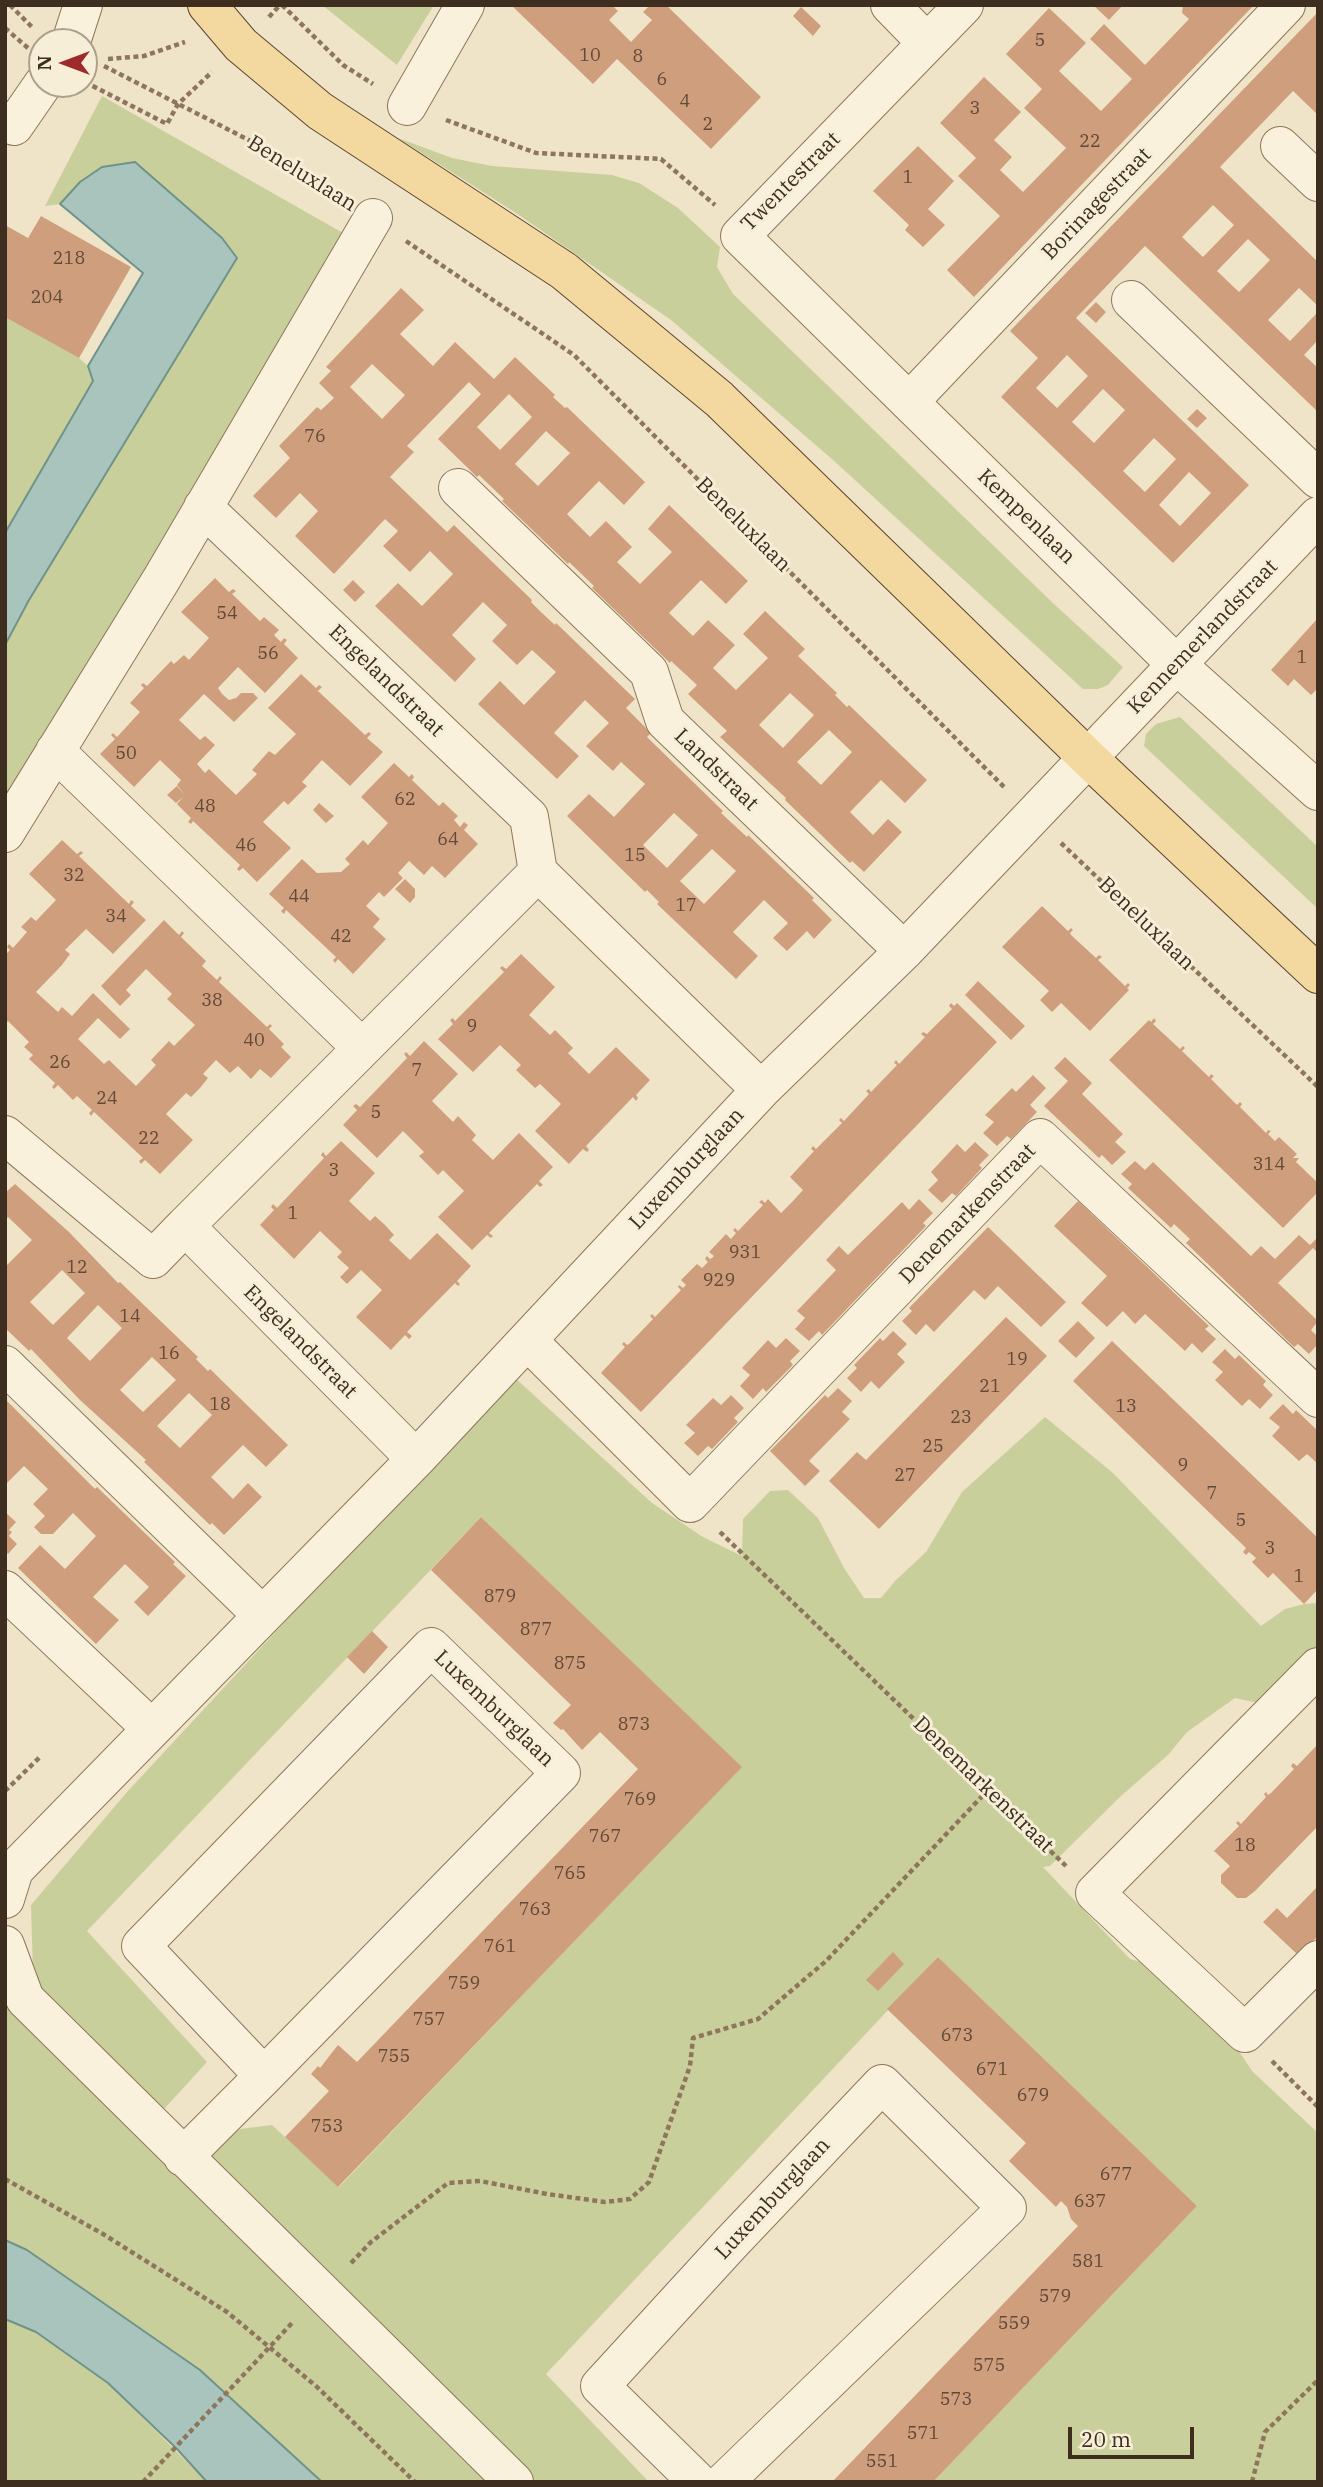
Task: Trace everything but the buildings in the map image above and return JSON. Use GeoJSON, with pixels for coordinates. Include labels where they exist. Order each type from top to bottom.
{"type":"FeatureCollection","features":[{"type":"Feature","properties":{"kind":"main road"},"geometry":{"type":"LineString","coordinates":[[222,23],[320,111],[564,271],[719,399],[1088,758],[1318,974]]}},
{"type":"Feature","properties":{"kind":"street"},"geometry":{"type":"LineString","coordinates":[[74,28],[83,5]]}},
{"type":"Feature","properties":{"kind":"street"},"geometry":{"type":"LineString","coordinates":[[407,106],[465,5]]}},
{"type":"Feature","properties":{"kind":"street"},"geometry":{"type":"LineString","coordinates":[[890,5],[927,43]]}},
{"type":"Feature","properties":{"kind":"street","name":"Twentestraat"},"geometry":{"type":"LineString","coordinates":[[740,236],[964,5]]}},
{"type":"Feature","properties":{"kind":"street","name":"Borinagestraat"},"geometry":{"type":"LineString","coordinates":[[909,402],[1286,5]]}},
{"type":"Feature","properties":{"kind":"street"},"geometry":{"type":"LineString","coordinates":[[5,121],[14,126],[34,98]]}},
{"type":"Feature","properties":{"kind":"street"},"geometry":{"type":"LineString","coordinates":[[1280,146],[1318,182]]}},
{"type":"Feature","properties":{"kind":"street"},"geometry":{"type":"LineString","coordinates":[[5,833],[203,507],[373,218]]}},
{"type":"Feature","properties":{"kind":"street","name":"Kempenlaan"},"geometry":{"type":"LineString","coordinates":[[740,236],[1175,663],[1318,791]]}},
{"type":"Feature","properties":{"kind":"street"},"geometry":{"type":"LineString","coordinates":[[1131,300],[1318,479]]}},
{"type":"Feature","properties":{"kind":"street","name":"Landstraat"},"geometry":{"type":"LineString","coordinates":[[458,488],[649,672],[665,721],[904,951]]}},
{"type":"Feature","properties":{"kind":"street","name":"Engelandstraat"},"geometry":{"type":"LineString","coordinates":[[203,507],[529,817],[538,872]]}},
{"type":"Feature","properties":{"kind":"street","name":"Kennemerlandstraat"},"geometry":{"type":"LineString","coordinates":[[1088,758],[1175,663],[1318,516]]}},
{"type":"Feature","properties":{"kind":"street"},"geometry":{"type":"LineString","coordinates":[[55,751],[362,1048]]}},
{"type":"Feature","properties":{"kind":"street","name":"Luxemburglaan"},"geometry":{"type":"LineString","coordinates":[[5,1899],[14,1870],[416,1459],[761,1090],[904,951],[1088,758]]}},
{"type":"Feature","properties":{"kind":"street"},"geometry":{"type":"LineString","coordinates":[[5,1135],[153,1259],[538,872],[761,1090]]}},
{"type":"Feature","properties":{"kind":"street","name":"Denemarkenstraat"},"geometry":{"type":"LineString","coordinates":[[690,1503],[1040,1138],[1318,1398]]}},
{"type":"Feature","properties":{"kind":"street","name":"Engelandstraat"},"geometry":{"type":"LineString","coordinates":[[185,1226],[416,1459]]}},
{"type":"Feature","properties":{"kind":"street"},"geometry":{"type":"LineString","coordinates":[[528,1341],[690,1503]]}},
{"type":"Feature","properties":{"kind":"street"},"geometry":{"type":"LineString","coordinates":[[5,1365],[262,1615]]}},
{"type":"Feature","properties":{"kind":"street"},"geometry":{"type":"LineString","coordinates":[[5,1590],[151,1728]]}},
{"type":"Feature","properties":{"kind":"street","name":"Luxemburglaan"},"geometry":{"type":"LineString","coordinates":[[183,2157],[264,2076],[561,1773],[431,1647],[141,1946],[264,2076]]}},
{"type":"Feature","properties":{"kind":"street"},"geometry":{"type":"LineString","coordinates":[[1318,1667],[1095,1893],[1244,2033],[1318,1960]]}},
{"type":"Feature","properties":{"kind":"street"},"geometry":{"type":"LineString","coordinates":[[5,1945],[25,1999],[514,2482]]}},
{"type":"Feature","properties":{"kind":"street","name":"Luxemburglaan"},"geometry":{"type":"LineString","coordinates":[[698,2482],[600,2386],[882,2084],[1007,2208],[724,2482]]}},
{"type":"Feature","properties":{"kind":"path"},"geometry":{"type":"LineString","coordinates":[[106,60],[144,56],[193,39],[222,23],[281,5]]}},
{"type":"Feature","properties":{"kind":"path","name":"Twentestraat"},"geometry":{"type":"LineString","coordinates":[[281,5],[343,65],[407,106],[536,153],[661,159],[712,202],[740,236]]}},
{"type":"Feature","properties":{"kind":"path"},"geometry":{"type":"LineString","coordinates":[[98,88],[167,124],[222,23]]}},
{"type":"Feature","properties":{"kind":"path","name":"Beneluxlaan"},"geometry":{"type":"LineString","coordinates":[[5,28],[28,41]]}},
{"type":"Feature","properties":{"kind":"path","name":"Beneluxlaan"},"geometry":{"type":"LineString","coordinates":[[98,74],[178,104],[282,156],[574,355],[1033,816],[1318,1087]]}},
{"type":"Feature","properties":{"kind":"path","name":"Denemarkenstraat"},"geometry":{"type":"LineString","coordinates":[[690,1503],[1095,1893]]}},
{"type":"Feature","properties":{"kind":"path"},"geometry":{"type":"LineString","coordinates":[[5,1791],[40,1757]]}},
{"type":"Feature","properties":{"kind":"path"},"geometry":{"type":"LineString","coordinates":[[322,2293],[371,2242],[448,2183],[480,2181],[605,2202],[630,2199],[649,2182],[690,2066],[693,2038],[758,2019],[826,1961],[988,1790]]}},
{"type":"Feature","properties":{"kind":"path"},"geometry":{"type":"LineString","coordinates":[[1244,2033],[1318,2107]]}},
{"type":"Feature","properties":{"kind":"path"},"geometry":{"type":"LineString","coordinates":[[5,2179],[103,2234],[227,2312],[316,2385],[415,2482]]}},
{"type":"Feature","properties":{"kind":"path"},"geometry":{"type":"LineString","coordinates":[[143,2482],[269,2346]]}},
{"type":"Feature","properties":{"kind":"path"},"geometry":{"type":"LineString","coordinates":[[1252,2482],[1265,2432],[1318,2380]]}},
{"type":"Feature","properties":{"kind":"green space"},"geometry":{"type":"Polygon","coordinates":[[[322,5],[434,5],[397,65],[322,5]]]}},
{"type":"Feature","properties":{"kind":"green space"},"geometry":{"type":"Polygon","coordinates":[[[102,96],[350,237],[5,810],[5,645],[29,600],[237,258],[80,182],[60,204],[45,206],[102,96]]]}},
{"type":"Feature","properties":{"kind":"green space"},"geometry":{"type":"Polygon","coordinates":[[[398,138],[452,158],[492,166],[612,175],[639,183],[678,208],[720,247],[717,267],[733,294],[1055,605],[1123,667],[1108,685],[1098,689],[1083,689],[833,460],[671,320],[516,213],[398,138]]]}},
{"type":"Feature","properties":{"kind":"green space"},"geometry":{"type":"Polygon","coordinates":[[[6,317],[79,358],[88,366],[93,380],[5,532],[6,317]]]}},
{"type":"Feature","properties":{"kind":"green space"},"geometry":{"type":"Polygon","coordinates":[[[1180,717],[1318,847],[1318,909],[1144,746],[1146,734],[1156,724],[1180,717]]]}},
{"type":"Feature","properties":{"kind":"green space"},"geometry":{"type":"Polygon","coordinates":[[[513,1376],[652,1503],[703,1537],[742,1556],[743,1519],[770,1491],[788,1490],[818,1518],[844,1568],[864,1598],[881,1598],[926,1552],[962,1492],[1045,1417],[1113,1473],[1261,1626],[1285,1609],[1318,1603],[1318,1653],[1258,1703],[1235,1698],[1187,1732],[1168,1755],[1121,1796],[1050,1866],[1043,1867],[1130,1959],[1152,1965],[1223,2027],[1252,2071],[1318,2133],[1318,2482],[933,2482],[1197,2206],[938,1957],[546,2374],[649,2482],[322,2482],[200,2370],[27,2250],[5,2240],[5,1989],[33,1974],[31,1905],[127,1792],[513,1376]],[[481,1517],[87,1931],[207,2062],[144,2131],[209,2150],[240,2129],[272,2125],[339,2187],[741,1767],[481,1517]]]}},
{"type":"Feature","properties":{"kind":"green space"},"geometry":{"type":"Polygon","coordinates":[[[5,2319],[36,2332],[108,2383],[207,2482],[5,2482],[5,2319]]]}},
{"type":"Feature","properties":{"kind":"water"},"geometry":{"type":"Polygon","coordinates":[[[135,162],[222,238],[237,258],[29,600],[5,645],[5,533],[93,381],[88,366],[143,273],[60,204],[80,182],[102,167],[135,162]]]}},
{"type":"Feature","properties":{"kind":"water"},"geometry":{"type":"Polygon","coordinates":[[[5,2240],[27,2250],[200,2370],[322,2482],[207,2482],[177,2449],[108,2383],[36,2332],[5,2319],[5,2240]]]}}]}
